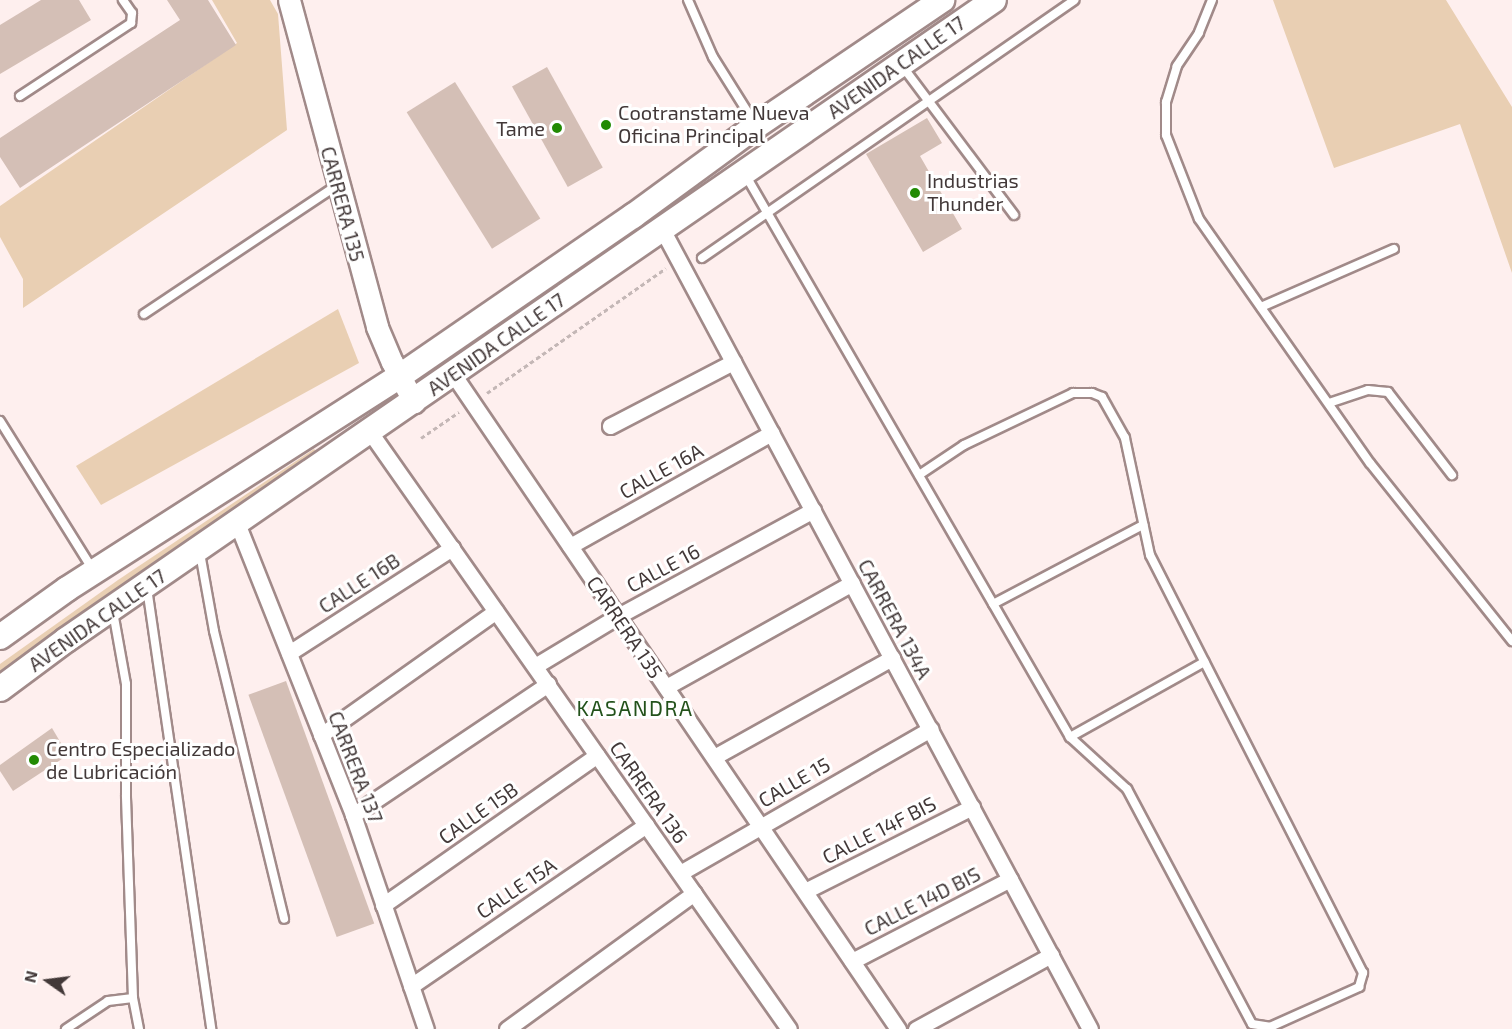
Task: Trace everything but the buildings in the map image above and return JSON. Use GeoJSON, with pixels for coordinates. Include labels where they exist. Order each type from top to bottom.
{"type":"FeatureCollection","features":[{"type":"Feature","properties":{"kind":"main road","name":"AVENIDA CALLE 17"},"geometry":{"type":"LineString","coordinates":[[0,637],[94,572],[400,376],[633,216],[756,126],[942,0]]}},
{"type":"Feature","properties":{"kind":"main road","name":"AVENIDA CALLE 17"},"geometry":{"type":"LineString","coordinates":[[0,689],[112,608],[994,0]]}},
{"type":"Feature","properties":{"kind":"street","name":"CARRERA 135"},"geometry":{"type":"LineString","coordinates":[[289,0],[377,327],[414,402]]}},
{"type":"Feature","properties":{"kind":"street","name":"CARRERA 134A"},"geometry":{"type":"LineString","coordinates":[[662,228],[1090,1029]]}},
{"type":"Feature","properties":{"kind":"street"},"geometry":{"type":"LineString","coordinates":[[609,426],[733,362]]}},
{"type":"Feature","properties":{"kind":"street","name":"CARRERA 135"},"geometry":{"type":"LineString","coordinates":[[453,374],[898,1029]]}},
{"type":"Feature","properties":{"kind":"street","name":"CARRERA 136"},"geometry":{"type":"LineString","coordinates":[[370,432],[789,1029]]}},
{"type":"Feature","properties":{"kind":"street","name":"CALLE 16A"},"geometry":{"type":"LineString","coordinates":[[570,546],[771,433]]}},
{"type":"Feature","properties":{"kind":"street","name":"CALLE 16"},"geometry":{"type":"LineString","coordinates":[[535,666],[618,616],[813,510]]}},
{"type":"Feature","properties":{"kind":"street","name":"CARRERA 137"},"geometry":{"type":"LineString","coordinates":[[237,523],[353,815],[426,1029]]}},
{"type":"Feature","properties":{"kind":"street","name":"CALLE 16B"},"geometry":{"type":"LineString","coordinates":[[289,653],[452,548]]}},
{"type":"Feature","properties":{"kind":"street"},"geometry":{"type":"LineString","coordinates":[[666,687],[852,583]]}},
{"type":"Feature","properties":{"kind":"street"},"geometry":{"type":"LineString","coordinates":[[321,735],[496,611]]}},
{"type":"Feature","properties":{"kind":"street"},"geometry":{"type":"LineString","coordinates":[[714,757],[892,658]]}},
{"type":"Feature","properties":{"kind":"street"},"geometry":{"type":"LineString","coordinates":[[353,815],[548,684]]}},
{"type":"Feature","properties":{"kind":"street","name":"CALLE 15"},"geometry":{"type":"LineString","coordinates":[[680,873],[930,729]]}},
{"type":"Feature","properties":{"kind":"street","name":"CALLE 15B"},"geometry":{"type":"LineString","coordinates":[[383,905],[597,755]]}},
{"type":"Feature","properties":{"kind":"street","name":"CALLE 14F BIS"},"geometry":{"type":"LineString","coordinates":[[805,891],[972,807]]}},
{"type":"Feature","properties":{"kind":"street","name":"CALLE 15A"},"geometry":{"type":"LineString","coordinates":[[411,986],[646,825]]}},
{"type":"Feature","properties":{"kind":"street","name":"CALLE 14D BIS"},"geometry":{"type":"LineString","coordinates":[[852,961],[1010,879]]}},
{"type":"Feature","properties":{"kind":"street"},"geometry":{"type":"LineString","coordinates":[[507,1029],[694,893]]}},
{"type":"Feature","properties":{"kind":"street"},"geometry":{"type":"LineString","coordinates":[[916,1029],[1051,955]]}},
{"type":"Feature","properties":{"kind":"lane"},"geometry":{"type":"LineString","coordinates":[[20,96],[131,23],[132,13],[123,0]]}},
{"type":"Feature","properties":{"kind":"lane"},"geometry":{"type":"LineString","coordinates":[[688,0],[713,57],[756,126]]}},
{"type":"Feature","properties":{"kind":"lane"},"geometry":{"type":"LineString","coordinates":[[702,258],[1074,0]]}},
{"type":"Feature","properties":{"kind":"lane"},"geometry":{"type":"LineString","coordinates":[[1212,0],[1199,33],[1177,66],[1166,102],[1166,135],[1199,219],[1370,464],[1512,641]]}},
{"type":"Feature","properties":{"kind":"lane"},"geometry":{"type":"LineString","coordinates":[[901,64],[1014,215]]}},
{"type":"Feature","properties":{"kind":"lane"},"geometry":{"type":"LineString","coordinates":[[744,173],[1070,737],[1128,789],[1252,1024],[1269,1027],[1359,987],[1363,973],[1150,555],[1125,438],[1102,397],[1092,393],[1073,393],[964,445],[919,475]]}},
{"type":"Feature","properties":{"kind":"lane"},"geometry":{"type":"LineString","coordinates":[[144,314],[337,185]]}},
{"type":"Feature","properties":{"kind":"lane"},"geometry":{"type":"LineString","coordinates":[[1261,307],[1394,249]]}},
{"type":"Feature","properties":{"kind":"lane"},"geometry":{"type":"LineString","coordinates":[[1329,403],[1368,390],[1388,392],[1452,475]]}},
{"type":"Feature","properties":{"kind":"lane"},"geometry":{"type":"LineString","coordinates":[[0,422],[94,572]]}},
{"type":"Feature","properties":{"kind":"lane"},"geometry":{"type":"LineString","coordinates":[[993,604],[1143,525]]}},
{"type":"Feature","properties":{"kind":"lane"},"geometry":{"type":"LineString","coordinates":[[199,549],[214,631],[284,919]]}},
{"type":"Feature","properties":{"kind":"lane"},"geometry":{"type":"LineString","coordinates":[[147,584],[211,1029]]}},
{"type":"Feature","properties":{"kind":"lane"},"geometry":{"type":"LineString","coordinates":[[112,608],[126,684],[126,795],[133,998],[139,1029]]}},
{"type":"Feature","properties":{"kind":"lane"},"geometry":{"type":"LineString","coordinates":[[1070,737],[1204,662]]}},
{"type":"Feature","properties":{"kind":"lane"},"geometry":{"type":"LineString","coordinates":[[66,1029],[108,1002],[133,998]]}},
{"type":"Feature","properties":{"kind":"shaded area"},"geometry":{"type":"Polygon","coordinates":[[[212,0],[270,0],[278,14],[287,130],[23,308],[23,279],[0,237],[0,206],[237,43],[212,0]]]}},
{"type":"Feature","properties":{"kind":"shaded area"},"geometry":{"type":"Polygon","coordinates":[[[1273,0],[1446,0],[1512,107],[1512,273],[1460,124],[1334,168],[1273,0]]]}},
{"type":"Feature","properties":{"kind":"shaded area"},"geometry":{"type":"Polygon","coordinates":[[[338,309],[359,363],[101,505],[76,466],[338,309]]]}},
{"type":"Feature","properties":{"kind":"shaded area"},"geometry":{"type":"Polygon","coordinates":[[[314,449],[320,456],[0,683],[0,664],[118,580],[314,449]]]}},
{"type":"Feature","properties":{"kind":"place","name":"Cootranstame Nueva Oficina Principal"},"geometry":{"type":"Point","coordinates":[606,125]}},
{"type":"Feature","properties":{"kind":"place","name":"Tame"},"geometry":{"type":"Point","coordinates":[557,128]}},
{"type":"Feature","properties":{"kind":"place","name":"Industrias Thunder"},"geometry":{"type":"Point","coordinates":[915,193]}},
{"type":"Feature","properties":{"kind":"place","name":"Centro Especializado de Lubricación"},"geometry":{"type":"Point","coordinates":[34,760]}},
{"type":"Feature","properties":{"kind":"district","name":"KASANDRA"},"geometry":{"type":"Point","coordinates":[635,708]}}]}
